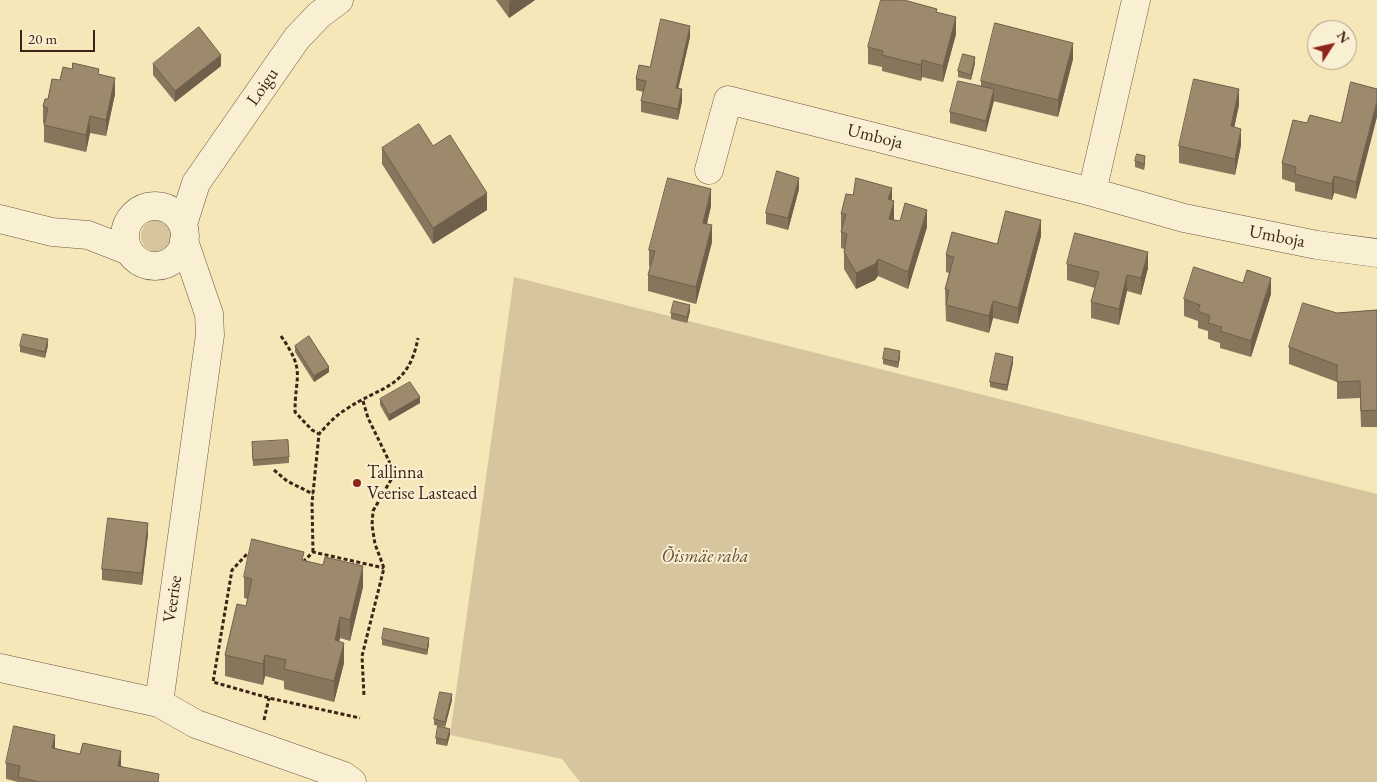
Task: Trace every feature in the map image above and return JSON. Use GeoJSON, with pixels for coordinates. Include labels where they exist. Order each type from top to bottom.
{"type":"FeatureCollection","features":[{"type":"Feature","properties":{"kind":"street","name":"Loigu"},"geometry":{"type":"LineString","coordinates":[[184,232],[196,182],[297,38],[319,15],[339,0]]}},
{"type":"Feature","properties":{"kind":"street"},"geometry":{"type":"LineString","coordinates":[[1092,192],[1136,0]]}},
{"type":"Feature","properties":{"kind":"street","name":"Umboja"},"geometry":{"type":"LineString","coordinates":[[709,170],[728,100],[1092,192],[1184,218],[1317,245],[1377,253]]}},
{"type":"Feature","properties":{"kind":"street","name":"Loigu"},"geometry":{"type":"LineString","coordinates":[[152,206],[196,182]]}},
{"type":"Feature","properties":{"kind":"street"},"geometry":{"type":"LineString","coordinates":[[88,235],[128,221],[142,208],[152,206],[170,210],[184,232],[176,258],[158,266]]}},
{"type":"Feature","properties":{"kind":"street"},"geometry":{"type":"LineString","coordinates":[[0,220],[52,232],[88,235],[129,252],[141,263],[158,266],[200,288]]}},
{"type":"Feature","properties":{"kind":"street"},"geometry":{"type":"LineString","coordinates":[[128,221],[125,242],[129,252]]}},
{"type":"Feature","properties":{"kind":"street","name":"Veerise"},"geometry":{"type":"LineString","coordinates":[[159,703],[210,335],[209,314],[184,232]]}},
{"type":"Feature","properties":{"kind":"street"},"geometry":{"type":"LineString","coordinates":[[0,668],[159,703],[196,724],[344,776],[352,782]]}},
{"type":"Feature","properties":{"kind":"path"},"geometry":{"type":"LineString","coordinates":[[281,336],[299,371],[295,412],[312,430],[319,434]]}},
{"type":"Feature","properties":{"kind":"path"},"geometry":{"type":"LineString","coordinates":[[300,564],[313,552],[313,494],[319,434],[345,409],[393,384],[405,373],[415,354],[418,338]]}},
{"type":"Feature","properties":{"kind":"path"},"geometry":{"type":"LineString","coordinates":[[363,401],[368,418],[389,461],[392,478],[373,511],[372,526],[375,544],[384,568],[362,656],[364,696]]}},
{"type":"Feature","properties":{"kind":"path"},"geometry":{"type":"LineString","coordinates":[[274,470],[287,481],[313,494]]}},
{"type":"Feature","properties":{"kind":"path"},"geometry":{"type":"LineString","coordinates":[[313,552],[384,568]]}},
{"type":"Feature","properties":{"kind":"path"},"geometry":{"type":"LineString","coordinates":[[256,556],[247,554],[232,570],[213,682],[269,698],[360,718]]}},
{"type":"Feature","properties":{"kind":"path"},"geometry":{"type":"LineString","coordinates":[[264,720],[269,698]]}},
{"type":"Feature","properties":{"kind":"green space"},"geometry":{"type":"Polygon","coordinates":[[[157,220],[169,224],[173,236],[169,248],[157,252],[145,248],[141,236],[145,224],[157,220]]]}},
{"type":"Feature","properties":{"kind":"green space","name":"Õismäe raba"},"geometry":{"type":"Polygon","coordinates":[[[514,277],[1377,494],[1377,782],[580,782],[562,759],[450,735],[514,277]]]}},
{"type":"Feature","properties":{"kind":"building"},"geometry":{"type":"Polygon","coordinates":[[[881,0],[904,0],[937,9],[936,12],[956,17],[943,66],[922,60],[921,65],[882,55],[883,51],[868,47],[881,0]]]}},
{"type":"Feature","properties":{"kind":"building"},"geometry":{"type":"Polygon","coordinates":[[[661,19],[690,26],[676,88],[682,89],[678,109],[641,101],[646,81],[636,79],[639,65],[650,67],[661,19]]]}},
{"type":"Feature","properties":{"kind":"building"},"geometry":{"type":"Polygon","coordinates":[[[995,23],[1073,43],[1058,100],[981,81],[995,23]]]}},
{"type":"Feature","properties":{"kind":"building"},"geometry":{"type":"Polygon","coordinates":[[[199,27],[221,55],[175,91],[153,64],[199,27]]]}},
{"type":"Feature","properties":{"kind":"building"},"geometry":{"type":"Polygon","coordinates":[[[963,54],[975,57],[971,75],[958,71],[963,54]]]}},
{"type":"Feature","properties":{"kind":"building"},"geometry":{"type":"Polygon","coordinates":[[[73,63],[99,69],[98,74],[115,78],[106,120],[90,116],[86,135],[44,125],[48,108],[43,106],[45,99],[48,99],[52,79],[60,80],[63,67],[72,69],[73,63]]]}},
{"type":"Feature","properties":{"kind":"building"},"geometry":{"type":"Polygon","coordinates":[[[1194,79],[1239,89],[1231,126],[1241,129],[1235,159],[1179,146],[1194,79]]]}},
{"type":"Feature","properties":{"kind":"building"},"geometry":{"type":"Polygon","coordinates":[[[958,81],[994,89],[986,121],[950,112],[958,81]]]}},
{"type":"Feature","properties":{"kind":"building"},"geometry":{"type":"Polygon","coordinates":[[[1351,82],[1377,89],[1377,101],[1356,182],[1334,176],[1332,184],[1295,174],[1296,167],[1282,163],[1293,120],[1307,123],[1310,115],[1341,123],[1351,82]]]}},
{"type":"Feature","properties":{"kind":"building"},"geometry":{"type":"Polygon","coordinates":[[[419,124],[433,146],[450,135],[487,193],[433,228],[382,148],[419,124]]]}},
{"type":"Feature","properties":{"kind":"building"},"geometry":{"type":"Polygon","coordinates":[[[1137,154],[1145,156],[1144,164],[1135,161],[1137,154]]]}},
{"type":"Feature","properties":{"kind":"building"},"geometry":{"type":"Polygon","coordinates":[[[777,171],[799,178],[788,218],[766,213],[777,171]]]}},
{"type":"Feature","properties":{"kind":"building"},"geometry":{"type":"Polygon","coordinates":[[[668,178],[711,189],[703,223],[712,225],[696,287],[648,275],[655,251],[649,250],[668,178]]]}},
{"type":"Feature","properties":{"kind":"building"},"geometry":{"type":"Polygon","coordinates":[[[856,178],[892,188],[888,199],[894,201],[889,219],[900,221],[905,203],[927,210],[908,272],[878,259],[875,264],[856,273],[844,252],[847,234],[841,232],[846,214],[841,214],[846,194],[853,195],[856,178]]]}},
{"type":"Feature","properties":{"kind":"building"},"geometry":{"type":"Polygon","coordinates":[[[1006,211],[1041,220],[1018,308],[993,301],[989,316],[946,305],[949,290],[945,289],[954,257],[946,255],[952,232],[997,244],[1006,211]]]}},
{"type":"Feature","properties":{"kind":"building"},"geometry":{"type":"Polygon","coordinates":[[[1075,233],[1148,252],[1141,278],[1127,275],[1119,309],[1091,302],[1099,272],[1067,264],[1075,233]]]}},
{"type":"Feature","properties":{"kind":"building"},"geometry":{"type":"Polygon","coordinates":[[[1194,267],[1243,283],[1247,270],[1271,278],[1251,341],[1220,331],[1222,327],[1208,323],[1210,316],[1198,311],[1200,305],[1184,299],[1194,267]]]}},
{"type":"Feature","properties":{"kind":"building"},"geometry":{"type":"Polygon","coordinates":[[[674,301],[690,305],[687,317],[671,313],[674,301]]]}},
{"type":"Feature","properties":{"kind":"building"},"geometry":{"type":"Polygon","coordinates":[[[1303,303],[1337,313],[1377,310],[1377,410],[1361,411],[1360,381],[1337,382],[1337,365],[1289,347],[1303,303]]]}},
{"type":"Feature","properties":{"kind":"building"},"geometry":{"type":"Polygon","coordinates":[[[23,334],[48,339],[45,352],[20,346],[23,334]]]}},
{"type":"Feature","properties":{"kind":"building"},"geometry":{"type":"Polygon","coordinates":[[[309,336],[329,367],[314,376],[295,346],[309,336]]]}},
{"type":"Feature","properties":{"kind":"building"},"geometry":{"type":"Polygon","coordinates":[[[885,348],[900,351],[898,362],[883,359],[885,348]]]}},
{"type":"Feature","properties":{"kind":"building"},"geometry":{"type":"Polygon","coordinates":[[[996,353],[1013,357],[1007,385],[990,382],[996,353]]]}},
{"type":"Feature","properties":{"kind":"building"},"geometry":{"type":"Polygon","coordinates":[[[410,382],[420,397],[389,415],[380,399],[410,382]]]}},
{"type":"Feature","properties":{"kind":"building"},"geometry":{"type":"Polygon","coordinates":[[[288,440],[289,457],[253,460],[252,442],[288,440]]]}},
{"type":"Feature","properties":{"kind":"building"},"geometry":{"type":"Polygon","coordinates":[[[108,518],[148,523],[142,573],[102,569],[108,518]]]}},
{"type":"Feature","properties":{"kind":"building"},"geometry":{"type":"Polygon","coordinates":[[[252,539],[304,552],[302,560],[323,565],[325,557],[363,566],[350,620],[340,617],[335,640],[344,643],[334,681],[284,669],[286,660],[265,655],[263,664],[225,655],[237,604],[246,606],[252,579],[244,577],[252,539]]]}},
{"type":"Feature","properties":{"kind":"building"},"geometry":{"type":"Polygon","coordinates":[[[384,628],[429,638],[427,650],[382,639],[384,628]]]}},
{"type":"Feature","properties":{"kind":"building"},"geometry":{"type":"Polygon","coordinates":[[[440,692],[452,694],[445,722],[434,719],[440,692]]]}},
{"type":"Feature","properties":{"kind":"building"},"geometry":{"type":"Polygon","coordinates":[[[14,726],[55,735],[52,748],[80,754],[83,743],[121,751],[118,766],[159,774],[158,782],[39,782],[18,777],[20,766],[6,763],[14,726]]]}},
{"type":"Feature","properties":{"kind":"building"},"geometry":{"type":"Polygon","coordinates":[[[438,726],[450,729],[447,740],[436,738],[438,726]]]}},
{"type":"Feature","properties":{"kind":"place","name":"Tallinna Veerise Lasteaed"},"geometry":{"type":"Point","coordinates":[357,483]}}]}
